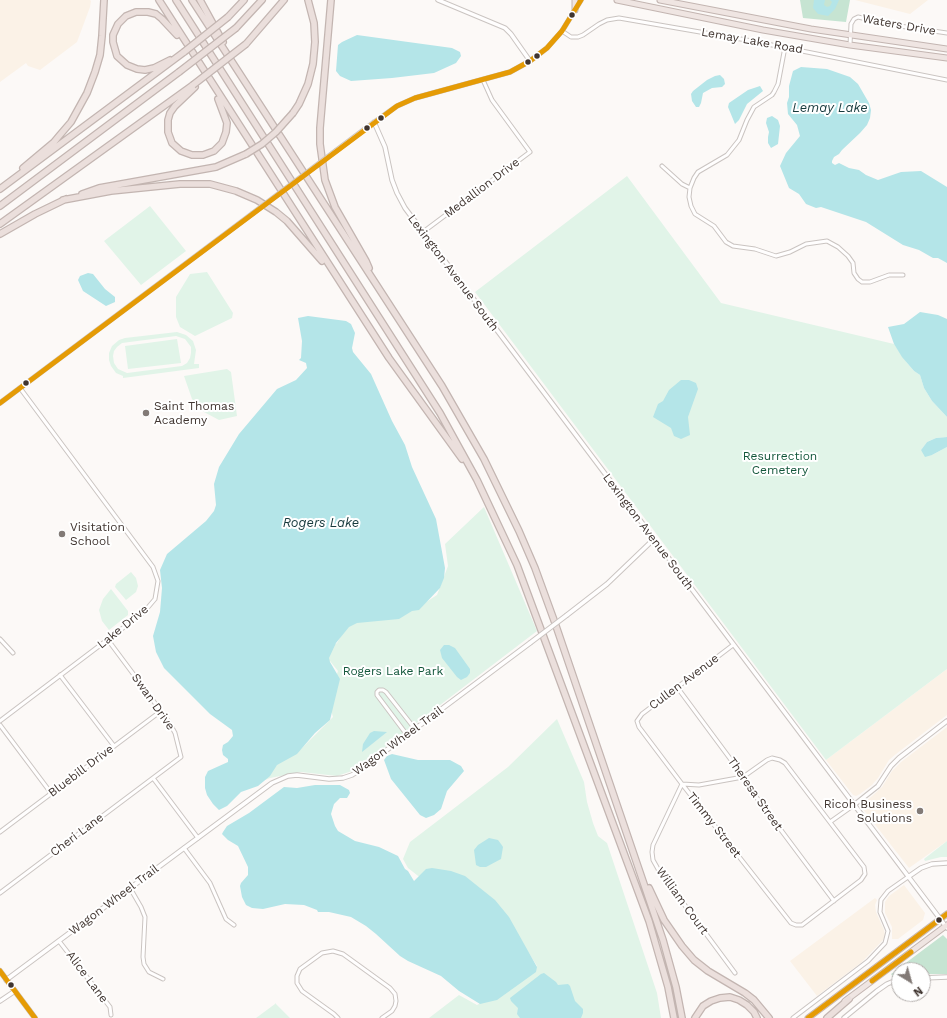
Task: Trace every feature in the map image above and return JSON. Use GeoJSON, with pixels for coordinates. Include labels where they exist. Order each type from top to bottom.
{"type":"FeatureCollection","features":[{"type":"Feature","properties":{"kind":"highway"},"geometry":{"type":"LineString","coordinates":[[0,189],[54,142],[71,122],[81,105],[96,72],[100,55],[104,0]]}},
{"type":"Feature","properties":{"kind":"highway"},"geometry":{"type":"LineString","coordinates":[[158,0],[347,295],[389,358],[477,480]]}},
{"type":"Feature","properties":{"kind":"highway"},"geometry":{"type":"LineString","coordinates":[[176,0],[440,413],[477,480],[517,565],[644,907],[658,950],[668,987],[674,1018]]}},
{"type":"Feature","properties":{"kind":"highway"},"geometry":{"type":"LineString","coordinates":[[192,0],[442,386],[484,459],[519,531],[535,568],[555,623],[663,940],[676,987],[682,1018]]}},
{"type":"Feature","properties":{"kind":"highway"},"geometry":{"type":"LineString","coordinates":[[200,0],[220,35],[235,66]]}},
{"type":"Feature","properties":{"kind":"highway"},"geometry":{"type":"LineString","coordinates":[[236,9],[241,0]]}},
{"type":"Feature","properties":{"kind":"highway"},"geometry":{"type":"LineString","coordinates":[[0,189],[184,52],[228,17],[244,0]]}},
{"type":"Feature","properties":{"kind":"highway"},"geometry":{"type":"LineString","coordinates":[[0,206],[236,28],[262,0]]}},
{"type":"Feature","properties":{"kind":"highway"},"geometry":{"type":"LineString","coordinates":[[213,86],[227,123],[226,132],[222,143],[214,151],[203,155],[192,155],[181,151],[172,143],[168,132],[168,120],[170,113],[207,74],[246,44],[284,0]]}},
{"type":"Feature","properties":{"kind":"highway"},"geometry":{"type":"LineString","coordinates":[[0,234],[63,200],[99,188],[216,167],[246,154],[262,144],[293,113],[308,84],[313,64],[315,42],[314,24],[308,0]]}},
{"type":"Feature","properties":{"kind":"highway"},"geometry":{"type":"LineString","coordinates":[[331,0],[320,128],[320,144],[325,180],[335,207],[366,261],[372,278]]}},
{"type":"Feature","properties":{"kind":"highway"},"geometry":{"type":"LineString","coordinates":[[574,10],[575,0]]}},
{"type":"Feature","properties":{"kind":"highway"},"geometry":{"type":"LineString","coordinates":[[617,0],[749,28],[947,58]]}},
{"type":"Feature","properties":{"kind":"highway"},"geometry":{"type":"LineString","coordinates":[[660,0],[760,20],[947,49]]}},
{"type":"Feature","properties":{"kind":"highway"},"geometry":{"type":"LineString","coordinates":[[171,61],[145,70],[127,65],[117,56],[113,42],[113,35],[118,24],[126,16],[136,12],[156,14],[186,44]]}},
{"type":"Feature","properties":{"kind":"highway"},"geometry":{"type":"LineString","coordinates":[[0,224],[194,86]]}},
{"type":"Feature","properties":{"kind":"highway"},"geometry":{"type":"LineString","coordinates":[[63,200],[111,191],[180,184],[210,184],[236,190],[257,200],[287,221],[323,261],[347,295]]}},
{"type":"Feature","properties":{"kind":"highway"},"geometry":{"type":"LineString","coordinates":[[637,863],[664,920],[682,946],[694,960],[708,971],[754,1000],[769,1018]]}},
{"type":"Feature","properties":{"kind":"highway"},"geometry":{"type":"LineString","coordinates":[[808,1018],[947,914]]}},
{"type":"Feature","properties":{"kind":"highway"},"geometry":{"type":"LineString","coordinates":[[826,1018],[849,998],[946,927]]}},
{"type":"Feature","properties":{"kind":"highway"},"geometry":{"type":"LineString","coordinates":[[695,1018],[703,1006],[711,1001],[730,997],[747,1005],[754,1012],[757,1018]]}},
{"type":"Feature","properties":{"kind":"main road"},"geometry":{"type":"LineString","coordinates":[[0,971],[35,1018]]}},
{"type":"Feature","properties":{"kind":"street"},"geometry":{"type":"LineString","coordinates":[[438,0],[504,28],[511,34],[530,62]]}},
{"type":"Feature","properties":{"kind":"street"},"geometry":{"type":"LineString","coordinates":[[0,403],[374,122],[398,106],[415,98],[510,72],[530,62],[547,48],[562,31],[581,0]]}},
{"type":"Feature","properties":{"kind":"street","name":"Waters Drive"},"geometry":{"type":"LineString","coordinates":[[850,35],[852,21],[861,17],[893,25],[947,33]]}},
{"type":"Feature","properties":{"kind":"street","name":"Lemay Lake Road"},"geometry":{"type":"LineString","coordinates":[[562,31],[571,37],[578,37],[607,20],[619,18],[785,47],[947,80]]}},
{"type":"Feature","properties":{"kind":"street"},"geometry":{"type":"LineString","coordinates":[[850,35],[850,44]]}},
{"type":"Feature","properties":{"kind":"street"},"geometry":{"type":"LineString","coordinates":[[785,47],[778,84],[772,95],[754,107],[739,140],[728,155],[698,172],[690,188],[689,197],[695,214],[714,226],[726,242],[733,246],[755,249],[776,256],[790,252],[806,244],[827,241],[838,247],[848,256],[853,263],[854,273],[862,282],[870,282],[889,275],[903,275]]}},
{"type":"Feature","properties":{"kind":"street","name":"Medallion Drive"},"geometry":{"type":"LineString","coordinates":[[423,232],[530,152],[492,100],[483,80]]}},
{"type":"Feature","properties":{"kind":"street","name":"Lexington Avenue South"},"geometry":{"type":"LineString","coordinates":[[374,122],[385,147],[392,180],[397,194],[405,208],[946,927]]}},
{"type":"Feature","properties":{"kind":"street"},"geometry":{"type":"LineString","coordinates":[[662,166],[682,184],[690,188]]}},
{"type":"Feature","properties":{"kind":"street","name":"Lake Drive"},"geometry":{"type":"LineString","coordinates":[[0,721],[108,640],[150,606],[155,599],[158,590],[158,581],[153,567],[20,388]]}},
{"type":"Feature","properties":{"kind":"street","name":"Wagon Wheel Trail"},"geometry":{"type":"LineString","coordinates":[[6,980],[280,778],[296,775],[329,779],[343,778],[360,770],[607,584],[654,539]]}},
{"type":"Feature","properties":{"kind":"street"},"geometry":{"type":"LineString","coordinates":[[0,639],[13,653]]}},
{"type":"Feature","properties":{"kind":"street","name":"Swan Drive"},"geometry":{"type":"LineString","coordinates":[[108,640],[161,711],[175,733],[181,757],[153,778]]}},
{"type":"Feature","properties":{"kind":"street","name":"Cullen Avenue"},"geometry":{"type":"LineString","coordinates":[[637,721],[642,714],[733,645]]}},
{"type":"Feature","properties":{"kind":"street"},"geometry":{"type":"LineString","coordinates":[[60,675],[114,746]]}},
{"type":"Feature","properties":{"kind":"street","name":"Theresa Street"},"geometry":{"type":"LineString","coordinates":[[677,687],[751,790],[834,901]]}},
{"type":"Feature","properties":{"kind":"street"},"geometry":{"type":"LineString","coordinates":[[407,735],[376,695],[379,690],[386,692],[415,729]]}},
{"type":"Feature","properties":{"kind":"street","name":"Bluebill Drive"},"geometry":{"type":"LineString","coordinates":[[0,832],[161,711]]}},
{"type":"Feature","properties":{"kind":"street","name":"Timmy Street"},"geometry":{"type":"LineString","coordinates":[[637,721],[639,727],[682,784],[791,923],[802,925],[834,901]]}},
{"type":"Feature","properties":{"kind":"street"},"geometry":{"type":"LineString","coordinates":[[830,822],[878,786],[891,766],[899,758],[947,721]]}},
{"type":"Feature","properties":{"kind":"street"},"geometry":{"type":"LineString","coordinates":[[0,725],[51,794]]}},
{"type":"Feature","properties":{"kind":"street"},"geometry":{"type":"LineString","coordinates":[[682,784],[699,785],[743,777],[767,760],[776,759],[785,763],[864,867],[865,874],[861,880],[834,901]]}},
{"type":"Feature","properties":{"kind":"street"},"geometry":{"type":"LineString","coordinates":[[153,778],[198,838]]}},
{"type":"Feature","properties":{"kind":"street","name":"Cheri Lane"},"geometry":{"type":"LineString","coordinates":[[0,893],[153,778]]}},
{"type":"Feature","properties":{"kind":"street","name":"William Court"},"geometry":{"type":"LineString","coordinates":[[682,784],[653,845],[653,860],[658,869],[735,973]]}},
{"type":"Feature","properties":{"kind":"street"},"geometry":{"type":"LineString","coordinates":[[184,848],[210,883],[226,919],[234,925]]}},
{"type":"Feature","properties":{"kind":"street"},"geometry":{"type":"LineString","coordinates":[[793,1018],[868,961],[885,943],[888,933],[887,925],[880,912],[881,900],[888,891],[920,868],[932,864],[947,863]]}},
{"type":"Feature","properties":{"kind":"street"},"geometry":{"type":"LineString","coordinates":[[130,888],[145,917],[144,964],[150,972],[163,979]]}},
{"type":"Feature","properties":{"kind":"street","name":"Alice Lane"},"geometry":{"type":"LineString","coordinates":[[60,941],[110,1007],[111,1015]]}},
{"type":"Feature","properties":{"kind":"street"},"geometry":{"type":"LineString","coordinates":[[338,1018],[302,991],[297,983],[297,976],[300,969],[322,953],[333,951],[343,954],[390,988],[395,994],[395,1006],[392,1011],[382,1018]]}},
{"type":"Feature","properties":{"kind":"street"},"geometry":{"type":"LineString","coordinates":[[931,978],[947,977]]}},
{"type":"Feature","properties":{"kind":"street"},"geometry":{"type":"LineString","coordinates":[[844,1018],[877,991],[891,982]]}},
{"type":"Feature","properties":{"kind":"street"},"geometry":{"type":"LineString","coordinates":[[0,1002],[15,991]]}},
{"type":"Feature","properties":{"kind":"shaded area"},"geometry":{"type":"Polygon","coordinates":[[[0,0],[91,1],[77,42],[40,70],[28,66],[26,63],[0,82],[0,0]]]}},
{"type":"Feature","properties":{"kind":"shaded area"},"geometry":{"type":"Polygon","coordinates":[[[855,0],[928,0],[910,14],[855,0]]]}},
{"type":"Feature","properties":{"kind":"shaded area"},"geometry":{"type":"Polygon","coordinates":[[[947,669],[947,715],[889,760],[872,785],[860,794],[856,796],[853,795],[826,760],[947,669]]]}},
{"type":"Feature","properties":{"kind":"shaded area"},"geometry":{"type":"Polygon","coordinates":[[[947,727],[947,841],[909,868],[862,808],[862,805],[882,787],[892,771],[901,762],[947,727]]]}},
{"type":"Feature","properties":{"kind":"shaded area"},"geometry":{"type":"Polygon","coordinates":[[[904,885],[925,913],[923,920],[898,939],[892,939],[892,927],[885,913],[885,902],[889,896],[904,885]]]}},
{"type":"Feature","properties":{"kind":"shaded area"},"geometry":{"type":"Polygon","coordinates":[[[875,898],[877,900],[875,905],[876,912],[885,935],[883,940],[862,962],[817,996],[790,961],[875,898]]]}},
{"type":"Feature","properties":{"kind":"green space"},"geometry":{"type":"Polygon","coordinates":[[[800,0],[850,0],[846,22],[803,18],[800,0]]]}},
{"type":"Feature","properties":{"kind":"green space","name":"Resurrection Cemetery"},"geometry":{"type":"Polygon","coordinates":[[[627,176],[721,303],[894,344],[908,364],[920,375],[924,388],[932,401],[947,417],[947,437],[936,438],[927,442],[921,450],[932,455],[947,447],[947,669],[826,760],[475,292],[627,176]]]}},
{"type":"Feature","properties":{"kind":"green space"},"geometry":{"type":"Polygon","coordinates":[[[150,206],[186,251],[141,285],[104,241],[150,206]]]}},
{"type":"Feature","properties":{"kind":"green space"},"geometry":{"type":"Polygon","coordinates":[[[207,272],[233,313],[232,318],[195,336],[180,327],[176,317],[176,297],[190,274],[207,272]]]}},
{"type":"Feature","properties":{"kind":"green space"},"geometry":{"type":"Polygon","coordinates":[[[177,332],[186,335],[193,341],[196,350],[194,364],[199,364],[199,368],[123,378],[123,376],[116,373],[111,366],[109,353],[112,346],[119,340],[177,332]],[[176,336],[122,343],[114,351],[114,363],[118,369],[127,373],[182,366],[187,363],[191,353],[191,347],[185,339],[176,336]]]}},
{"type":"Feature","properties":{"kind":"green space"},"geometry":{"type":"Polygon","coordinates":[[[177,339],[181,363],[128,369],[125,346],[177,339]]]}},
{"type":"Feature","properties":{"kind":"green space"},"geometry":{"type":"Polygon","coordinates":[[[227,369],[231,372],[237,416],[219,420],[204,412],[192,399],[184,376],[227,369]]]}},
{"type":"Feature","properties":{"kind":"green space","name":"Rogers Lake Park"},"geometry":{"type":"Polygon","coordinates":[[[484,507],[537,631],[355,770],[337,776],[301,772],[265,780],[268,765],[301,749],[333,717],[328,699],[338,671],[330,661],[324,660],[330,647],[337,643],[346,627],[358,620],[417,608],[437,595],[448,566],[445,544],[484,507]]]}},
{"type":"Feature","properties":{"kind":"green space"},"geometry":{"type":"Polygon","coordinates":[[[131,572],[136,578],[138,586],[136,592],[126,600],[115,587],[116,584],[131,572]]]}},
{"type":"Feature","properties":{"kind":"green space"},"geometry":{"type":"Polygon","coordinates":[[[111,589],[128,611],[128,615],[109,630],[102,621],[99,610],[103,599],[111,589]]]}},
{"type":"Feature","properties":{"kind":"green space"},"geometry":{"type":"Polygon","coordinates":[[[557,719],[584,782],[587,802],[598,836],[607,843],[657,993],[661,1018],[429,1018],[459,995],[477,1005],[492,997],[537,966],[508,920],[422,879],[408,868],[403,859],[410,842],[508,767],[557,719]]]}},
{"type":"Feature","properties":{"kind":"green space"},"geometry":{"type":"Polygon","coordinates":[[[947,841],[947,857],[925,861],[924,859],[947,841]]]}},
{"type":"Feature","properties":{"kind":"green space"},"geometry":{"type":"Polygon","coordinates":[[[943,935],[947,939],[947,974],[931,974],[931,962],[907,962],[943,935]]]}},
{"type":"Feature","properties":{"kind":"green space"},"geometry":{"type":"Polygon","coordinates":[[[275,1004],[290,1018],[256,1018],[275,1004]]]}},
{"type":"Feature","properties":{"kind":"water"},"geometry":{"type":"Polygon","coordinates":[[[814,0],[825,0],[824,5],[827,7],[830,6],[832,2],[830,0],[839,0],[835,9],[828,16],[818,14],[813,8],[814,0]]]}},
{"type":"Feature","properties":{"kind":"water"},"geometry":{"type":"Polygon","coordinates":[[[357,35],[452,48],[460,52],[461,56],[456,63],[434,73],[351,81],[340,76],[336,71],[338,45],[357,35]]]}},
{"type":"Feature","properties":{"kind":"water","name":"Lemay Lake"},"geometry":{"type":"Polygon","coordinates":[[[801,67],[827,69],[850,77],[858,84],[869,103],[871,110],[867,125],[839,154],[834,157],[832,163],[835,165],[839,163],[849,168],[859,170],[878,180],[901,172],[921,171],[947,187],[947,263],[938,258],[933,258],[919,250],[903,245],[866,222],[821,207],[816,208],[806,204],[799,194],[789,188],[780,166],[786,153],[800,136],[797,125],[788,114],[787,103],[793,71],[801,67]]]}},
{"type":"Feature","properties":{"kind":"water"},"geometry":{"type":"Polygon","coordinates":[[[720,75],[724,79],[725,84],[722,87],[712,88],[703,93],[699,107],[696,107],[692,101],[691,94],[693,91],[707,80],[720,75]]]}},
{"type":"Feature","properties":{"kind":"water"},"geometry":{"type":"Polygon","coordinates":[[[760,86],[763,91],[747,104],[739,120],[735,124],[728,107],[729,103],[748,90],[760,86]]]}},
{"type":"Feature","properties":{"kind":"water"},"geometry":{"type":"Polygon","coordinates":[[[772,116],[778,120],[780,126],[778,144],[771,148],[768,143],[769,132],[766,123],[767,118],[772,116]]]}},
{"type":"Feature","properties":{"kind":"water"},"geometry":{"type":"Polygon","coordinates":[[[88,273],[93,274],[105,289],[115,297],[115,302],[106,306],[83,291],[78,280],[80,276],[88,273]]]}},
{"type":"Feature","properties":{"kind":"water"},"geometry":{"type":"Polygon","coordinates":[[[920,312],[938,315],[947,319],[947,417],[932,401],[924,388],[920,375],[914,371],[902,357],[894,344],[888,327],[904,324],[920,312]]]}},
{"type":"Feature","properties":{"kind":"water","name":"Rogers Lake"},"geometry":{"type":"Polygon","coordinates":[[[308,316],[346,321],[351,324],[355,333],[352,348],[353,352],[371,374],[392,421],[405,445],[412,467],[436,519],[445,568],[444,578],[440,588],[419,610],[412,611],[399,619],[357,623],[349,627],[336,643],[329,658],[340,679],[330,720],[315,733],[297,754],[277,765],[270,776],[258,786],[241,792],[227,806],[219,810],[207,795],[205,788],[205,777],[208,771],[228,762],[228,759],[223,755],[222,750],[223,745],[233,736],[232,730],[210,714],[164,668],[156,652],[153,636],[160,612],[162,588],[160,570],[167,554],[206,521],[214,511],[216,505],[214,484],[219,467],[239,434],[277,389],[296,380],[307,368],[306,363],[299,360],[301,358],[302,341],[298,318],[308,316]]]}},
{"type":"Feature","properties":{"kind":"water"},"geometry":{"type":"Polygon","coordinates":[[[681,380],[689,380],[696,383],[698,389],[688,417],[690,435],[681,439],[674,436],[671,428],[653,417],[658,404],[663,401],[669,390],[681,380]]]}},
{"type":"Feature","properties":{"kind":"water"},"geometry":{"type":"Polygon","coordinates":[[[947,437],[947,447],[925,457],[921,450],[927,442],[936,438],[947,437]]]}},
{"type":"Feature","properties":{"kind":"water"},"geometry":{"type":"Polygon","coordinates":[[[444,645],[449,645],[455,648],[470,669],[470,673],[467,677],[461,680],[457,677],[442,658],[440,650],[444,645]]]}},
{"type":"Feature","properties":{"kind":"water"},"geometry":{"type":"Polygon","coordinates":[[[374,731],[387,732],[362,752],[363,744],[370,733],[374,731]]]}},
{"type":"Feature","properties":{"kind":"water"},"geometry":{"type":"Polygon","coordinates":[[[392,754],[418,760],[450,760],[461,766],[464,771],[447,791],[441,809],[434,815],[426,818],[420,815],[391,779],[384,760],[387,756],[392,754]]]}},
{"type":"Feature","properties":{"kind":"water"},"geometry":{"type":"Polygon","coordinates":[[[315,785],[340,785],[349,790],[350,793],[347,798],[340,798],[334,804],[331,814],[338,831],[355,841],[379,847],[398,856],[414,881],[426,869],[432,868],[451,871],[465,876],[495,900],[509,917],[537,967],[536,972],[497,1000],[480,1004],[459,991],[441,976],[400,956],[366,926],[351,917],[329,912],[318,912],[317,910],[304,905],[285,904],[263,909],[252,908],[246,905],[242,897],[240,886],[248,875],[248,867],[238,846],[228,840],[222,834],[223,832],[227,826],[249,813],[284,787],[297,788],[315,785]]]}},
{"type":"Feature","properties":{"kind":"water"},"geometry":{"type":"Polygon","coordinates":[[[489,838],[498,840],[503,847],[501,859],[486,867],[480,867],[476,865],[474,850],[478,845],[489,838]]]}},
{"type":"Feature","properties":{"kind":"water"},"geometry":{"type":"Polygon","coordinates":[[[544,973],[558,985],[568,984],[570,986],[575,1001],[583,1009],[581,1018],[520,1018],[517,1014],[518,1008],[510,998],[544,973]]]}},
{"type":"Feature","properties":{"kind":"transit line"},"geometry":{"type":"LineString","coordinates":[[0,403],[397,106],[415,98],[510,72],[530,61],[547,48],[562,31],[581,0]]}},
{"type":"Feature","properties":{"kind":"transit line"},"geometry":{"type":"LineString","coordinates":[[808,1018],[947,914]]}},
{"type":"Feature","properties":{"kind":"transit line"},"geometry":{"type":"LineString","coordinates":[[872,981],[911,952]]}},
{"type":"Feature","properties":{"kind":"transit line"},"geometry":{"type":"LineString","coordinates":[[0,971],[35,1018]]}},
{"type":"Feature","properties":{"kind":"place","name":"Saint Thomas Academy"},"geometry":{"type":"Point","coordinates":[146,413]}},
{"type":"Feature","properties":{"kind":"place","name":"Visitation School"},"geometry":{"type":"Point","coordinates":[62,534]}},
{"type":"Feature","properties":{"kind":"place","name":"Ricoh Business Solutions"},"geometry":{"type":"Point","coordinates":[920,811]}}]}
